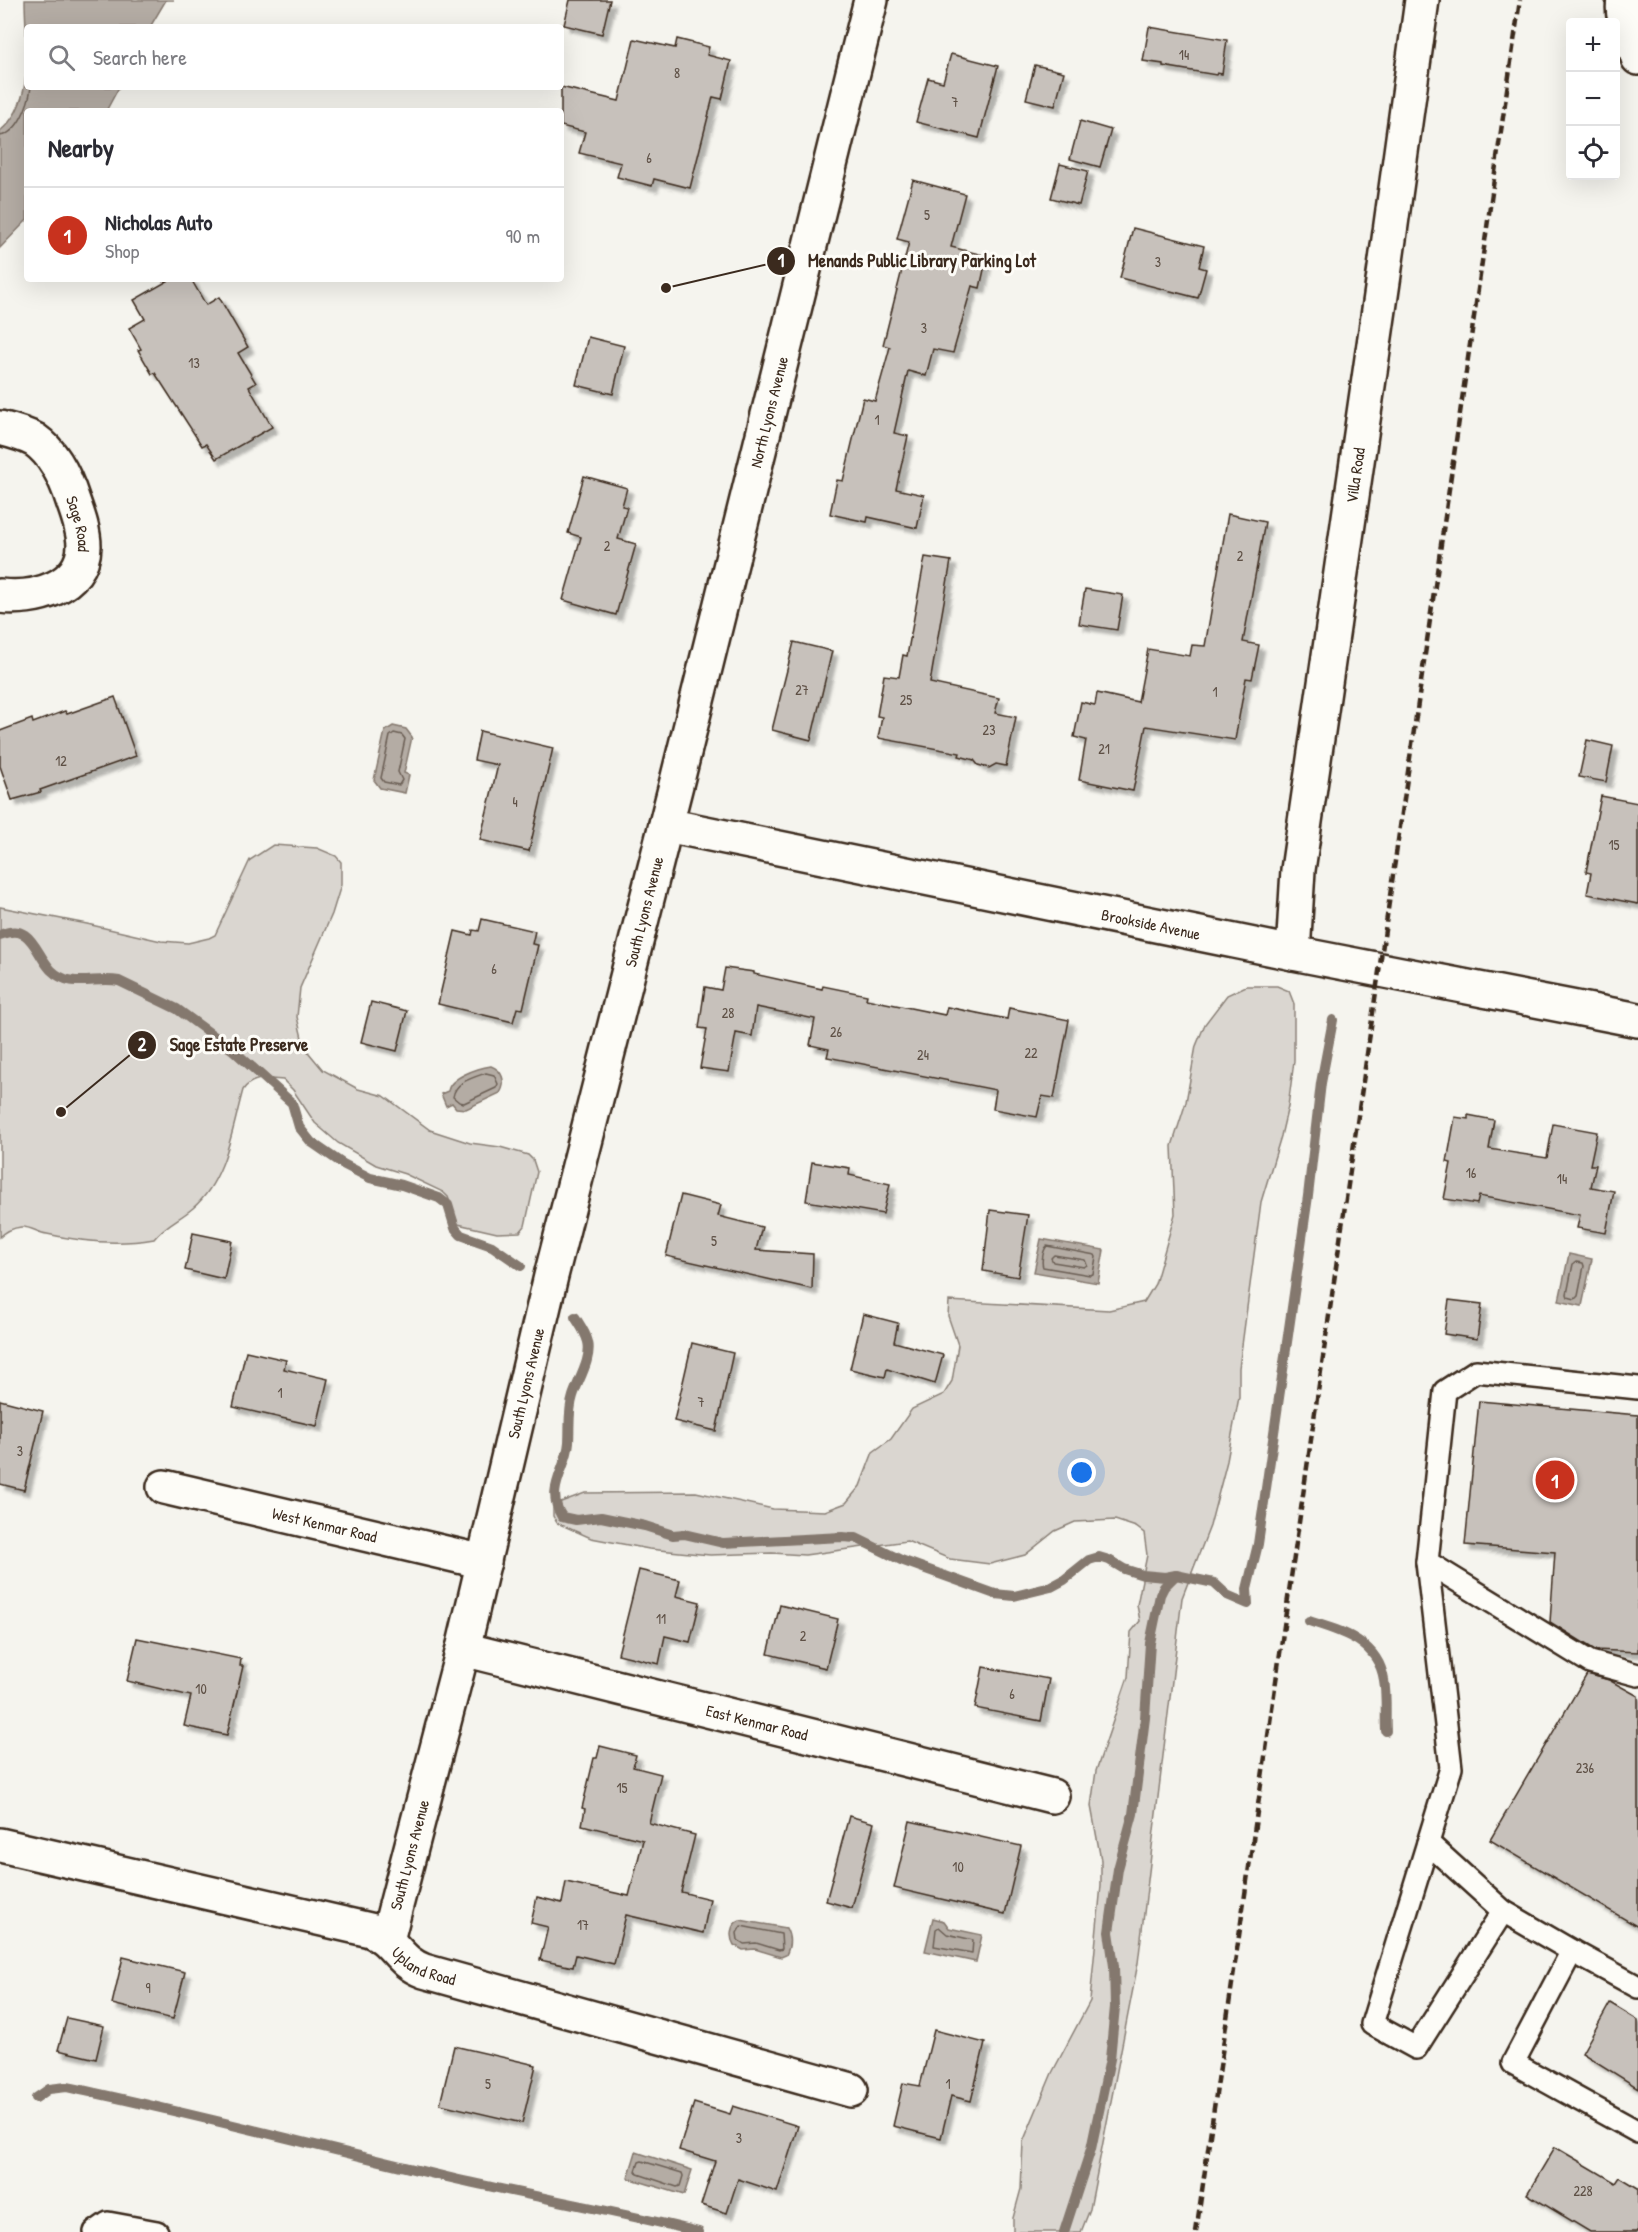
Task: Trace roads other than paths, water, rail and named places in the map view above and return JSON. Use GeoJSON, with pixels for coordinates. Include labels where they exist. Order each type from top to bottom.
{"type":"FeatureCollection","features":[{"type":"Feature","properties":{"kind":"street","name":"North Lyons Avenue"},"geometry":{"type":"LineString","coordinates":[[666,825],[871,0]]}},
{"type":"Feature","properties":{"kind":"street","name":"Villa Road"},"geometry":{"type":"LineString","coordinates":[[1293,952],[1298,870],[1422,0]]}},
{"type":"Feature","properties":{"kind":"street"},"geometry":{"type":"LineString","coordinates":[[1624,0],[1621,13],[1638,58]]}},
{"type":"Feature","properties":{"kind":"street","name":"Sage Road"},"geometry":{"type":"LineString","coordinates":[[0,428],[35,441],[61,469],[78,514],[84,549],[76,571],[58,588],[38,594],[0,596]]}},
{"type":"Feature","properties":{"kind":"street","name":"Brookside Avenue"},"geometry":{"type":"LineString","coordinates":[[666,825],[1638,1020]]}},
{"type":"Feature","properties":{"kind":"street","name":"South Lyons Avenue"},"geometry":{"type":"LineString","coordinates":[[387,1940],[463,1649],[559,1243],[666,825]]}},
{"type":"Feature","properties":{"kind":"street","name":"West Kenmar Road"},"geometry":{"type":"LineString","coordinates":[[164,1487],[484,1562]]}},
{"type":"Feature","properties":{"kind":"street","name":"East Kenmar Road"},"geometry":{"type":"LineString","coordinates":[[463,1649],[1052,1796]]}},
{"type":"Feature","properties":{"kind":"street","name":"Upland Road"},"geometry":{"type":"LineString","coordinates":[[0,1845],[357,1927],[380,1934],[414,1968],[851,2090]]}},
{"type":"Feature","properties":{"kind":"lane"},"geometry":{"type":"LineString","coordinates":[[1503,1911],[1416,2048],[1372,2024],[1451,1768],[1427,1562],[1445,1391],[1476,1371],[1638,1388]]}},
{"type":"Feature","properties":{"kind":"lane"},"geometry":{"type":"LineString","coordinates":[[1427,1562],[1590,1662],[1638,1675]]}},
{"type":"Feature","properties":{"kind":"lane"},"geometry":{"type":"LineString","coordinates":[[1428,1843],[1503,1911],[1638,1987]]}},
{"type":"Feature","properties":{"kind":"lane"},"geometry":{"type":"LineString","coordinates":[[1572,1951],[1513,2063],[1638,2132]]}},
{"type":"Feature","properties":{"kind":"lane"},"geometry":{"type":"LineString","coordinates":[[95,2232],[108,2223],[158,2232]]}},
{"type":"Feature","properties":{"kind":"water"},"geometry":{"type":"Polygon","coordinates":[[[25,0],[166,0],[152,24],[26,24],[25,0]]]}},
{"type":"Feature","properties":{"kind":"water"},"geometry":{"type":"Polygon","coordinates":[[[24,88],[24,90],[117,90],[108,108],[24,108],[24,223],[0,248],[0,131],[12,119],[20,104],[24,88]]]}},
{"type":"Feature","properties":{"kind":"water"},"geometry":{"type":"Polygon","coordinates":[[[393,726],[406,729],[412,737],[404,773],[409,775],[405,793],[380,788],[374,780],[385,731],[393,726]]]}},
{"type":"Feature","properties":{"kind":"water"},"geometry":{"type":"Polygon","coordinates":[[[491,1066],[498,1070],[502,1077],[503,1085],[500,1093],[466,1109],[456,1108],[452,1103],[446,1106],[441,1094],[448,1091],[454,1081],[472,1071],[491,1066]]]}},
{"type":"Feature","properties":{"kind":"water"},"geometry":{"type":"Polygon","coordinates":[[[1041,1239],[1104,1250],[1098,1283],[1034,1272],[1041,1239]]]}},
{"type":"Feature","properties":{"kind":"water"},"geometry":{"type":"Polygon","coordinates":[[[1569,1254],[1592,1259],[1582,1306],[1559,1301],[1569,1254]]]}},
{"type":"Feature","properties":{"kind":"water"},"geometry":{"type":"Polygon","coordinates":[[[933,1918],[944,1921],[949,1928],[982,1935],[976,1962],[925,1951],[933,1918]]]}},
{"type":"Feature","properties":{"kind":"water"},"geometry":{"type":"Polygon","coordinates":[[[740,1920],[786,1928],[789,1942],[786,1955],[781,1957],[755,1949],[743,1950],[734,1945],[731,1931],[734,1924],[740,1920]]]}},
{"type":"Feature","properties":{"kind":"water"},"geometry":{"type":"Polygon","coordinates":[[[636,2152],[692,2170],[684,2195],[628,2178],[636,2152]]]}},
{"type":"Feature","properties":{"kind":"waterway"},"geometry":{"type":"LineString","coordinates":[[0,935],[10,932],[26,935],[45,963],[59,976],[75,981],[119,981],[177,1009],[233,1050],[292,1103],[299,1127],[311,1142],[343,1164],[370,1178],[402,1185],[439,1198],[448,1205],[455,1228],[461,1235],[492,1246],[521,1266]]}},
{"type":"Feature","properties":{"kind":"waterway"},"geometry":{"type":"LineString","coordinates":[[575,1317],[586,1335],[589,1349],[571,1402],[569,1442],[556,1488],[557,1507],[562,1517],[576,1520],[601,1517],[645,1526],[673,1535],[684,1534],[723,1543],[856,1538],[901,1560],[995,1594],[1014,1596],[1051,1587],[1064,1580],[1089,1560],[1099,1557],[1143,1575],[1165,1577],[1176,1575],[1214,1583],[1227,1595],[1248,1604],[1247,1589],[1258,1544],[1308,1196],[1321,1083],[1333,1020]]}},
{"type":"Feature","properties":{"kind":"waterway"},"geometry":{"type":"LineString","coordinates":[[1064,2232],[1091,2149],[1110,2059],[1115,2007],[1114,1966],[1109,1932],[1118,1869],[1133,1814],[1145,1718],[1150,1643],[1160,1595],[1164,1587],[1176,1575]]}},
{"type":"Feature","properties":{"kind":"waterway"},"geometry":{"type":"LineString","coordinates":[[1309,1621],[1345,1634],[1366,1647],[1374,1656],[1384,1680],[1386,1731]]}},
{"type":"Feature","properties":{"kind":"waterway"},"geometry":{"type":"LineString","coordinates":[[36,2098],[49,2089],[67,2087],[451,2178],[699,2232]]}},
{"type":"Feature","properties":{"kind":"railway"},"geometry":{"type":"LineString","coordinates":[[1196,2232],[1520,0]]}},
{"type":"Feature","properties":{"kind":"place","name":"Menands Public Library Parking Lot"},"geometry":{"type":"Point","coordinates":[666,288]}},
{"type":"Feature","properties":{"kind":"place","name":"Sage Estate Preserve"},"geometry":{"type":"Point","coordinates":[61,1112]}},
{"type":"Feature","properties":{"kind":"place","name":"Nicholas Auto"},"geometry":{"type":"Point","coordinates":[1555,1480]}}]}
